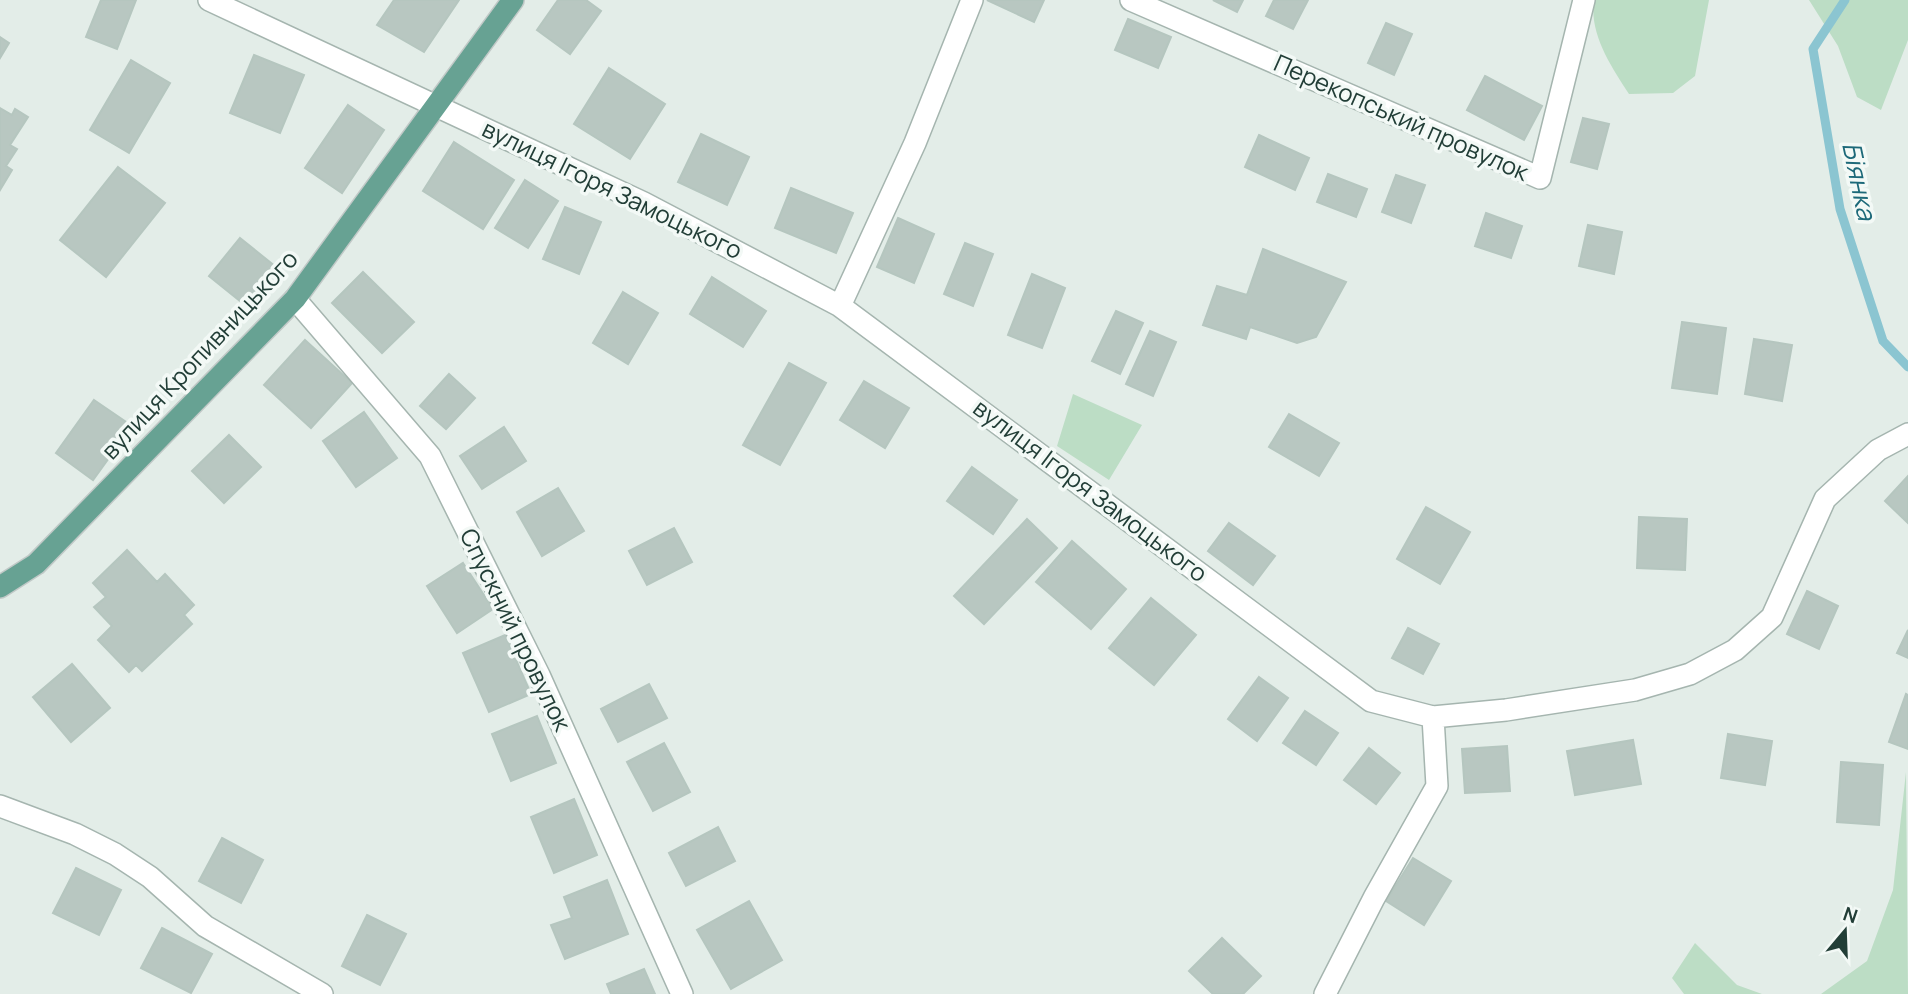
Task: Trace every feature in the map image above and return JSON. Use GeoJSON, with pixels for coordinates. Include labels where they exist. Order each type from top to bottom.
{"type":"FeatureCollection","features":[{"type":"Feature","properties":{"kind":"main road","name":"вулиця Кропивницького"},"geometry":{"type":"LineString","coordinates":[[0,587],[36,564],[295,299],[513,0]]}},
{"type":"Feature","properties":{"kind":"street","name":"вулиця Ігоря Замоцького"},"geometry":{"type":"LineString","coordinates":[[209,0],[644,203],[840,306],[1371,701],[1433,717],[1506,710],[1635,690],[1690,674],[1735,650],[1772,617],[1825,499],[1878,450],[1908,434]]}},
{"type":"Feature","properties":{"kind":"street"},"geometry":{"type":"LineString","coordinates":[[840,306],[915,143],[972,0]]}},
{"type":"Feature","properties":{"kind":"street","name":"Перекопський провулок"},"geometry":{"type":"LineString","coordinates":[[1131,0],[1540,178],[1584,0]]}},
{"type":"Feature","properties":{"kind":"street","name":"Спускний провулок"},"geometry":{"type":"LineString","coordinates":[[295,299],[429,456],[539,675],[682,994]]}},
{"type":"Feature","properties":{"kind":"street"},"geometry":{"type":"LineString","coordinates":[[1325,994],[1374,898],[1437,786],[1433,717]]}},
{"type":"Feature","properties":{"kind":"street"},"geometry":{"type":"LineString","coordinates":[[0,806],[13,814],[75,834],[115,854],[150,877],[205,926],[322,994]]}},
{"type":"Feature","properties":{"kind":"green space"},"geometry":{"type":"Polygon","coordinates":[[[1594,0],[1709,0],[1695,76],[1673,93],[1629,94],[1598,37],[1593,13],[1594,0]]]}},
{"type":"Feature","properties":{"kind":"green space"},"geometry":{"type":"Polygon","coordinates":[[[1809,0],[1908,0],[1908,40],[1881,110],[1857,97],[1838,46],[1809,0]]]}},
{"type":"Feature","properties":{"kind":"green space"},"geometry":{"type":"Polygon","coordinates":[[[1073,394],[1142,425],[1109,480],[1057,446],[1073,394]]]}},
{"type":"Feature","properties":{"kind":"green space"},"geometry":{"type":"Polygon","coordinates":[[[1906,772],[1908,994],[1821,994],[1867,961],[1893,890],[1906,772]]]}},
{"type":"Feature","properties":{"kind":"green space"},"geometry":{"type":"Polygon","coordinates":[[[1695,943],[1737,985],[1762,994],[1684,994],[1672,978],[1695,943]]]}},
{"type":"Feature","properties":{"kind":"building"},"geometry":{"type":"Polygon","coordinates":[[[101,0],[136,0],[117,49],[86,37],[101,0]]]}},
{"type":"Feature","properties":{"kind":"building"},"geometry":{"type":"Polygon","coordinates":[[[394,0],[459,0],[424,52],[377,25],[394,0]]]}},
{"type":"Feature","properties":{"kind":"building"},"geometry":{"type":"Polygon","coordinates":[[[558,0],[586,0],[601,11],[570,54],[537,30],[558,0]]]}},
{"type":"Feature","properties":{"kind":"building"},"geometry":{"type":"Polygon","coordinates":[[[987,0],[1044,0],[1034,22],[987,0]]]}},
{"type":"Feature","properties":{"kind":"building"},"geometry":{"type":"Polygon","coordinates":[[[1213,0],[1243,0],[1237,12],[1213,0]]]}},
{"type":"Feature","properties":{"kind":"building"},"geometry":{"type":"Polygon","coordinates":[[[1274,0],[1308,0],[1293,29],[1266,16],[1274,0]]]}},
{"type":"Feature","properties":{"kind":"building"},"geometry":{"type":"Polygon","coordinates":[[[1128,19],[1171,37],[1158,68],[1115,50],[1128,19]]]}},
{"type":"Feature","properties":{"kind":"building"},"geometry":{"type":"Polygon","coordinates":[[[1386,23],[1412,34],[1394,75],[1368,63],[1386,23]]]}},
{"type":"Feature","properties":{"kind":"building"},"geometry":{"type":"Polygon","coordinates":[[[0,37],[9,43],[0,58],[0,37]]]}},
{"type":"Feature","properties":{"kind":"building"},"geometry":{"type":"Polygon","coordinates":[[[254,55],[304,75],[280,133],[230,113],[254,55]]]}},
{"type":"Feature","properties":{"kind":"building"},"geometry":{"type":"Polygon","coordinates":[[[131,60],[170,83],[129,153],[90,130],[131,60]]]}},
{"type":"Feature","properties":{"kind":"building"},"geometry":{"type":"Polygon","coordinates":[[[609,68],[665,104],[630,159],[574,124],[609,68]]]}},
{"type":"Feature","properties":{"kind":"building"},"geometry":{"type":"Polygon","coordinates":[[[1485,76],[1542,106],[1524,140],[1467,110],[1485,76]]]}},
{"type":"Feature","properties":{"kind":"building"},"geometry":{"type":"Polygon","coordinates":[[[348,105],[384,130],[342,193],[305,168],[348,105]]]}},
{"type":"Feature","properties":{"kind":"building"},"geometry":{"type":"Polygon","coordinates":[[[0,108],[12,115],[15,109],[28,117],[10,145],[17,149],[6,166],[12,170],[0,190],[0,108]]]}},
{"type":"Feature","properties":{"kind":"building"},"geometry":{"type":"Polygon","coordinates":[[[1583,118],[1609,124],[1597,169],[1571,162],[1583,118]]]}},
{"type":"Feature","properties":{"kind":"building"},"geometry":{"type":"Polygon","coordinates":[[[701,134],[749,157],[727,205],[678,182],[701,134]]]}},
{"type":"Feature","properties":{"kind":"building"},"geometry":{"type":"Polygon","coordinates":[[[1259,135],[1309,158],[1295,190],[1245,167],[1259,135]]]}},
{"type":"Feature","properties":{"kind":"building"},"geometry":{"type":"Polygon","coordinates":[[[454,142],[514,180],[483,229],[423,191],[454,142]]]}},
{"type":"Feature","properties":{"kind":"building"},"geometry":{"type":"Polygon","coordinates":[[[118,167],[165,203],[106,277],[60,240],[118,167]]]}},
{"type":"Feature","properties":{"kind":"building"},"geometry":{"type":"Polygon","coordinates":[[[1328,174],[1367,189],[1356,217],[1317,202],[1328,174]]]}},
{"type":"Feature","properties":{"kind":"building"},"geometry":{"type":"Polygon","coordinates":[[[1396,175],[1425,185],[1411,223],[1382,212],[1396,175]]]}},
{"type":"Feature","properties":{"kind":"building"},"geometry":{"type":"Polygon","coordinates":[[[525,180],[558,201],[528,248],[495,228],[525,180]]]}},
{"type":"Feature","properties":{"kind":"building"},"geometry":{"type":"Polygon","coordinates":[[[791,188],[853,213],[836,253],[775,228],[791,188]]]}},
{"type":"Feature","properties":{"kind":"building"},"geometry":{"type":"Polygon","coordinates":[[[565,207],[601,222],[579,274],[543,259],[565,207]]]}},
{"type":"Feature","properties":{"kind":"building"},"geometry":{"type":"Polygon","coordinates":[[[1486,213],[1522,226],[1511,258],[1475,246],[1486,213]]]}},
{"type":"Feature","properties":{"kind":"building"},"geometry":{"type":"Polygon","coordinates":[[[898,218],[934,234],[914,283],[877,267],[898,218]]]}},
{"type":"Feature","properties":{"kind":"building"},"geometry":{"type":"Polygon","coordinates":[[[1588,225],[1622,232],[1614,274],[1579,266],[1588,225]]]}},
{"type":"Feature","properties":{"kind":"building"},"geometry":{"type":"Polygon","coordinates":[[[240,238],[276,267],[245,305],[209,276],[240,238]]]}},
{"type":"Feature","properties":{"kind":"building"},"geometry":{"type":"Polygon","coordinates":[[[965,243],[993,254],[973,306],[944,294],[965,243]]]}},
{"type":"Feature","properties":{"kind":"building"},"geometry":{"type":"Polygon","coordinates":[[[1263,249],[1346,282],[1316,337],[1297,343],[1250,327],[1246,339],[1203,325],[1217,286],[1247,295],[1263,249]]]}},
{"type":"Feature","properties":{"kind":"building"},"geometry":{"type":"Polygon","coordinates":[[[363,272],[414,322],[382,353],[332,303],[363,272]]]}},
{"type":"Feature","properties":{"kind":"building"},"geometry":{"type":"Polygon","coordinates":[[[1032,274],[1065,288],[1042,348],[1008,335],[1032,274]]]}},
{"type":"Feature","properties":{"kind":"building"},"geometry":{"type":"Polygon","coordinates":[[[712,277],[766,311],[743,347],[690,314],[712,277]]]}},
{"type":"Feature","properties":{"kind":"building"},"geometry":{"type":"Polygon","coordinates":[[[623,292],[658,313],[628,364],[593,343],[623,292]]]}},
{"type":"Feature","properties":{"kind":"building"},"geometry":{"type":"Polygon","coordinates":[[[1116,311],[1143,323],[1120,374],[1092,361],[1116,311]]]}},
{"type":"Feature","properties":{"kind":"building"},"geometry":{"type":"Polygon","coordinates":[[[1682,322],[1726,328],[1717,394],[1672,388],[1682,322]]]}},
{"type":"Feature","properties":{"kind":"building"},"geometry":{"type":"Polygon","coordinates":[[[1150,331],[1176,342],[1153,396],[1126,384],[1150,331]]]}},
{"type":"Feature","properties":{"kind":"building"},"geometry":{"type":"Polygon","coordinates":[[[1754,339],[1792,345],[1782,401],[1745,394],[1754,339]]]}},
{"type":"Feature","properties":{"kind":"building"},"geometry":{"type":"Polygon","coordinates":[[[305,340],[352,383],[311,428],[264,385],[305,340]]]}},
{"type":"Feature","properties":{"kind":"building"},"geometry":{"type":"Polygon","coordinates":[[[789,363],[826,383],[780,465],[743,445],[789,363]]]}},
{"type":"Feature","properties":{"kind":"building"},"geometry":{"type":"Polygon","coordinates":[[[449,374],[475,398],[446,429],[420,406],[449,374]]]}},
{"type":"Feature","properties":{"kind":"building"},"geometry":{"type":"Polygon","coordinates":[[[864,381],[909,408],[885,448],[840,420],[864,381]]]}},
{"type":"Feature","properties":{"kind":"building"},"geometry":{"type":"Polygon","coordinates":[[[94,400],[132,426],[93,480],[56,453],[94,400]]]}},
{"type":"Feature","properties":{"kind":"building"},"geometry":{"type":"Polygon","coordinates":[[[364,412],[397,458],[356,487],[323,441],[364,412]]]}},
{"type":"Feature","properties":{"kind":"building"},"geometry":{"type":"Polygon","coordinates":[[[1289,414],[1339,443],[1319,476],[1269,447],[1289,414]]]}},
{"type":"Feature","properties":{"kind":"building"},"geometry":{"type":"Polygon","coordinates":[[[504,427],[526,461],[482,489],[460,456],[504,427]]]}},
{"type":"Feature","properties":{"kind":"building"},"geometry":{"type":"Polygon","coordinates":[[[229,435],[261,467],[224,503],[192,471],[229,435]]]}},
{"type":"Feature","properties":{"kind":"building"},"geometry":{"type":"Polygon","coordinates":[[[972,467],[1017,500],[993,534],[947,501],[972,467]]]}},
{"type":"Feature","properties":{"kind":"building"},"geometry":{"type":"Polygon","coordinates":[[[1908,476],[1908,523],[1885,501],[1908,476]]]}},
{"type":"Feature","properties":{"kind":"building"},"geometry":{"type":"Polygon","coordinates":[[[558,488],[584,531],[542,556],[517,512],[558,488]]]}},
{"type":"Feature","properties":{"kind":"building"},"geometry":{"type":"Polygon","coordinates":[[[1426,507],[1470,532],[1440,584],[1397,559],[1426,507]]]}},
{"type":"Feature","properties":{"kind":"building"},"geometry":{"type":"Polygon","coordinates":[[[1639,517],[1687,519],[1685,570],[1637,568],[1639,517]]]}},
{"type":"Feature","properties":{"kind":"building"},"geometry":{"type":"Polygon","coordinates":[[[1027,519],[1057,548],[984,624],[954,596],[1027,519]]]}},
{"type":"Feature","properties":{"kind":"building"},"geometry":{"type":"Polygon","coordinates":[[[1229,523],[1275,556],[1253,585],[1208,551],[1229,523]]]}},
{"type":"Feature","properties":{"kind":"building"},"geometry":{"type":"Polygon","coordinates":[[[674,528],[692,562],[647,585],[629,551],[674,528]]]}},
{"type":"Feature","properties":{"kind":"building"},"geometry":{"type":"Polygon","coordinates":[[[1072,541],[1126,589],[1091,629],[1036,582],[1072,541]]]}},
{"type":"Feature","properties":{"kind":"building"},"geometry":{"type":"Polygon","coordinates":[[[127,550],[157,582],[165,574],[194,605],[184,615],[192,624],[142,671],[136,665],[129,672],[98,640],[112,626],[94,607],[106,597],[93,583],[127,550]]]}},
{"type":"Feature","properties":{"kind":"building"},"geometry":{"type":"Polygon","coordinates":[[[463,563],[493,609],[457,633],[427,586],[463,563]]]}},
{"type":"Feature","properties":{"kind":"building"},"geometry":{"type":"Polygon","coordinates":[[[1807,591],[1838,606],[1819,649],[1787,634],[1807,591]]]}},
{"type":"Feature","properties":{"kind":"building"},"geometry":{"type":"Polygon","coordinates":[[[1151,598],[1196,635],[1154,685],[1109,648],[1151,598]]]}},
{"type":"Feature","properties":{"kind":"building"},"geometry":{"type":"Polygon","coordinates":[[[1408,628],[1439,644],[1423,674],[1392,658],[1408,628]]]}},
{"type":"Feature","properties":{"kind":"building"},"geometry":{"type":"Polygon","coordinates":[[[1908,630],[1908,658],[1897,653],[1908,630]]]}},
{"type":"Feature","properties":{"kind":"building"},"geometry":{"type":"Polygon","coordinates":[[[505,635],[531,694],[489,712],[463,653],[505,635]]]}},
{"type":"Feature","properties":{"kind":"building"},"geometry":{"type":"Polygon","coordinates":[[[72,664],[110,708],[71,742],[33,697],[72,664]]]}},
{"type":"Feature","properties":{"kind":"building"},"geometry":{"type":"Polygon","coordinates":[[[1259,677],[1288,698],[1257,741],[1228,719],[1259,677]]]}},
{"type":"Feature","properties":{"kind":"building"},"geometry":{"type":"Polygon","coordinates":[[[649,684],[667,718],[618,742],[601,709],[649,684]]]}},
{"type":"Feature","properties":{"kind":"building"},"geometry":{"type":"Polygon","coordinates":[[[1906,694],[1908,695],[1908,749],[1889,742],[1906,694]]]}},
{"type":"Feature","properties":{"kind":"building"},"geometry":{"type":"Polygon","coordinates":[[[1305,711],[1338,733],[1316,765],[1283,743],[1305,711]]]}},
{"type":"Feature","properties":{"kind":"building"},"geometry":{"type":"Polygon","coordinates":[[[537,716],[556,763],[511,781],[492,734],[537,716]]]}},
{"type":"Feature","properties":{"kind":"building"},"geometry":{"type":"Polygon","coordinates":[[[1728,734],[1772,741],[1765,785],[1721,778],[1728,734]]]}},
{"type":"Feature","properties":{"kind":"building"},"geometry":{"type":"Polygon","coordinates":[[[1633,740],[1641,784],[1575,795],[1567,751],[1633,740]]]}},
{"type":"Feature","properties":{"kind":"building"},"geometry":{"type":"Polygon","coordinates":[[[664,743],[690,792],[653,811],[627,762],[664,743]]]}},
{"type":"Feature","properties":{"kind":"building"},"geometry":{"type":"Polygon","coordinates":[[[1507,746],[1510,791],[1465,793],[1462,749],[1507,746]]]}},
{"type":"Feature","properties":{"kind":"building"},"geometry":{"type":"Polygon","coordinates":[[[1369,748],[1400,773],[1376,804],[1344,780],[1369,748]]]}},
{"type":"Feature","properties":{"kind":"building"},"geometry":{"type":"Polygon","coordinates":[[[1841,762],[1883,765],[1879,825],[1837,822],[1841,762]]]}},
{"type":"Feature","properties":{"kind":"building"},"geometry":{"type":"Polygon","coordinates":[[[574,799],[597,855],[554,873],[531,817],[574,799]]]}},
{"type":"Feature","properties":{"kind":"building"},"geometry":{"type":"Polygon","coordinates":[[[718,827],[735,861],[686,886],[669,853],[718,827]]]}},
{"type":"Feature","properties":{"kind":"building"},"geometry":{"type":"Polygon","coordinates":[[[222,838],[263,860],[241,903],[199,881],[222,838]]]}},
{"type":"Feature","properties":{"kind":"building"},"geometry":{"type":"Polygon","coordinates":[[[1413,858],[1451,881],[1424,925],[1386,901],[1413,858]]]}},
{"type":"Feature","properties":{"kind":"building"},"geometry":{"type":"Polygon","coordinates":[[[76,868],[121,890],[99,935],[53,913],[76,868]]]}},
{"type":"Feature","properties":{"kind":"building"},"geometry":{"type":"Polygon","coordinates":[[[607,880],[628,934],[565,959],[551,925],[572,918],[564,897],[607,880]]]}},
{"type":"Feature","properties":{"kind":"building"},"geometry":{"type":"Polygon","coordinates":[[[749,901],[782,960],[731,989],[697,930],[749,901]]]}},
{"type":"Feature","properties":{"kind":"building"},"geometry":{"type":"Polygon","coordinates":[[[367,915],[406,934],[380,985],[342,966],[367,915]]]}},
{"type":"Feature","properties":{"kind":"building"},"geometry":{"type":"Polygon","coordinates":[[[162,928],[212,954],[191,993],[141,968],[162,928]]]}},
{"type":"Feature","properties":{"kind":"building"},"geometry":{"type":"Polygon","coordinates":[[[1222,938],[1261,976],[1243,994],[1213,994],[1189,971],[1222,938]]]}},
{"type":"Feature","properties":{"kind":"building"},"geometry":{"type":"Polygon","coordinates":[[[644,969],[655,994],[611,994],[607,984],[644,969]]]}},
{"type":"Feature","properties":{"kind":"waterway","name":"Біянка"},"geometry":{"type":"LineString","coordinates":[[1845,0],[1813,49],[1840,209],[1883,341],[1908,367]]}}]}
